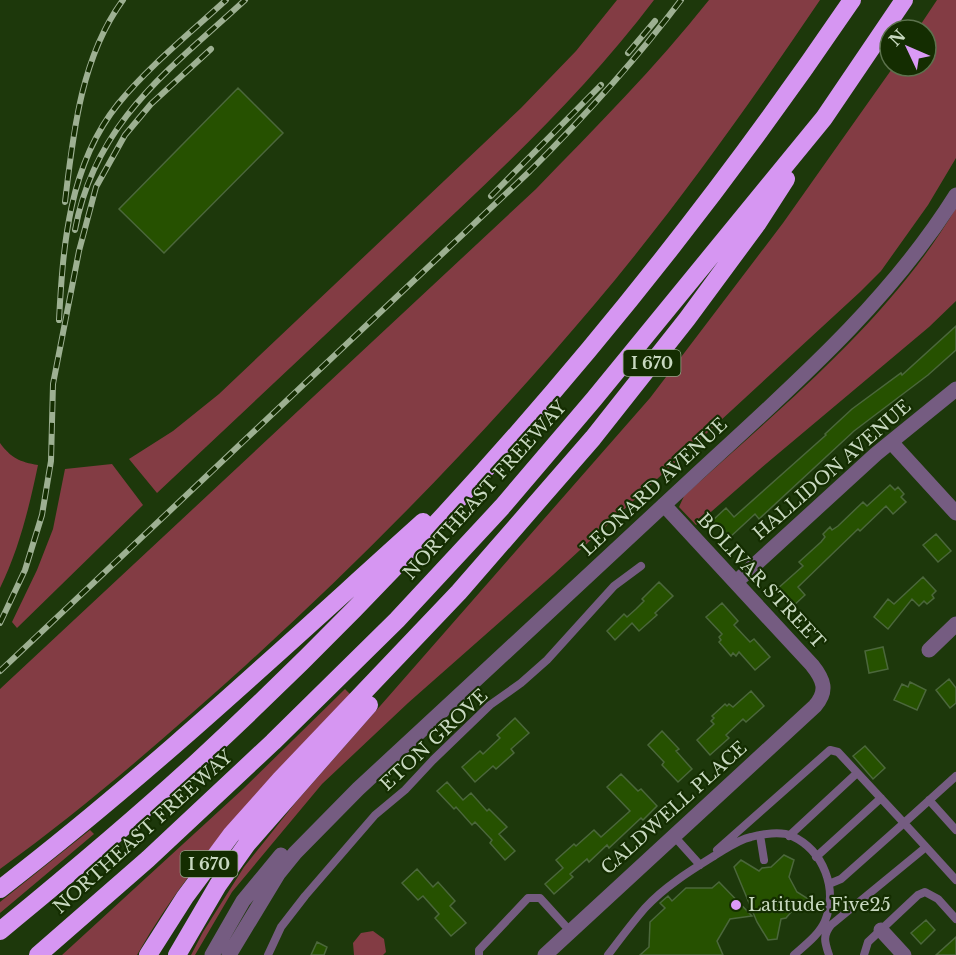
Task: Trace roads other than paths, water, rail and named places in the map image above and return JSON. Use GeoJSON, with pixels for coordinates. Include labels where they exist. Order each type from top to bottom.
{"type":"FeatureCollection","features":[{"type":"Feature","properties":{"kind":"highway","name":"NORTHEAST FREEWAY"},"geometry":{"type":"LineString","coordinates":[[0,931],[89,857],[208,752],[408,553],[506,447],[612,322],[753,141],[852,0]]}},
{"type":"Feature","properties":{"kind":"highway","name":"NORTHEAST FREEWAY"},"geometry":{"type":"LineString","coordinates":[[38,955],[181,828],[273,742],[405,611],[502,507],[594,399],[824,118],[904,0]]}},
{"type":"Feature","properties":{"kind":"highway","name":"I 670"},"geometry":{"type":"LineString","coordinates":[[148,955],[185,897],[231,835],[280,780],[459,592],[593,438],[687,319],[757,224],[824,118]]}},
{"type":"Feature","properties":{"kind":"highway"},"geometry":{"type":"LineString","coordinates":[[0,889],[102,808],[180,741],[506,447]]}},
{"type":"Feature","properties":{"kind":"highway"},"geometry":{"type":"LineString","coordinates":[[177,955],[218,885],[247,844],[406,663],[459,592]]}},
{"type":"Feature","properties":{"kind":"street","name":"LEONARD AVENUE"},"geometry":{"type":"LineString","coordinates":[[229,955],[251,915],[295,853],[358,789],[807,372],[850,329],[909,263],[956,195]]}},
{"type":"Feature","properties":{"kind":"street","name":"HALLIDON AVENUE"},"geometry":{"type":"LineString","coordinates":[[736,582],[891,441],[956,389]]}},
{"type":"Feature","properties":{"kind":"street"},"geometry":{"type":"LineString","coordinates":[[891,441],[956,513]]}},
{"type":"Feature","properties":{"kind":"street","name":"BOLIVAR STREET"},"geometry":{"type":"LineString","coordinates":[[664,505],[812,665],[820,675],[824,687]]}},
{"type":"Feature","properties":{"kind":"street"},"geometry":{"type":"LineString","coordinates":[[929,650],[956,624]]}},
{"type":"Feature","properties":{"kind":"street","name":"CALDWELL PLACE"},"geometry":{"type":"LineString","coordinates":[[545,955],[815,706],[823,696],[824,687]]}},
{"type":"Feature","properties":{"kind":"street","name":"LEONARD AVENUE"},"geometry":{"type":"LineString","coordinates":[[212,955],[243,901],[280,856],[311,826],[358,789]]}},
{"type":"Feature","properties":{"kind":"street"},"geometry":{"type":"LineString","coordinates":[[880,930],[904,955]]}},
{"type":"Feature","properties":{"kind":"lane","name":"ETON GROVE"},"geometry":{"type":"LineString","coordinates":[[268,955],[281,927],[375,815],[405,790],[490,705],[519,685],[547,660],[614,586],[641,566]]}},
{"type":"Feature","properties":{"kind":"lane"},"geometry":{"type":"LineString","coordinates":[[700,865],[830,750],[838,752],[956,880]]}},
{"type":"Feature","properties":{"kind":"lane"},"geometry":{"type":"LineString","coordinates":[[789,836],[857,773]]}},
{"type":"Feature","properties":{"kind":"lane"},"geometry":{"type":"LineString","coordinates":[[829,884],[841,879],[956,776]]}},
{"type":"Feature","properties":{"kind":"lane"},"geometry":{"type":"LineString","coordinates":[[816,857],[880,798]]}},
{"type":"Feature","properties":{"kind":"lane"},"geometry":{"type":"LineString","coordinates":[[929,800],[956,830]]}},
{"type":"Feature","properties":{"kind":"lane"},"geometry":{"type":"LineString","coordinates":[[760,835],[764,860]]}},
{"type":"Feature","properties":{"kind":"lane"},"geometry":{"type":"LineString","coordinates":[[602,955],[658,896],[700,865],[739,841],[760,835],[789,836],[816,857],[828,876],[829,910],[824,924],[813,938],[794,955]]}},
{"type":"Feature","properties":{"kind":"lane"},"geometry":{"type":"LineString","coordinates":[[673,836],[700,865]]}},
{"type":"Feature","properties":{"kind":"lane"},"geometry":{"type":"LineString","coordinates":[[829,955],[824,940],[826,931],[831,925],[926,848]]}},
{"type":"Feature","properties":{"kind":"lane"},"geometry":{"type":"LineString","coordinates":[[864,955],[868,942],[918,895],[925,892],[938,899],[956,918]]}},
{"type":"Feature","properties":{"kind":"lane"},"geometry":{"type":"LineString","coordinates":[[479,955],[479,950],[528,898],[540,898],[570,931]]}},
{"type":"Feature","properties":{"kind":"lane"},"geometry":{"type":"LineString","coordinates":[[608,955],[637,918]]}},
{"type":"Feature","properties":{"kind":"railway"},"geometry":{"type":"LineString","coordinates":[[65,202],[76,123],[88,71],[97,46],[123,0]]}},
{"type":"Feature","properties":{"kind":"railway"},"geometry":{"type":"LineString","coordinates":[[59,320],[63,263],[72,207],[79,179],[102,128],[118,104],[143,76],[226,0]]}},
{"type":"Feature","properties":{"kind":"railway"},"geometry":{"type":"LineString","coordinates":[[75,230],[85,192],[99,158],[118,128],[163,75],[245,0]]}},
{"type":"Feature","properties":{"kind":"railway"},"geometry":{"type":"LineString","coordinates":[[0,671],[530,171],[646,45],[681,0]]}},
{"type":"Feature","properties":{"kind":"railway"},"geometry":{"type":"LineString","coordinates":[[628,53],[655,21]]}},
{"type":"Feature","properties":{"kind":"railway"},"geometry":{"type":"LineString","coordinates":[[0,623],[25,570],[42,515],[51,461],[53,384],[79,251],[96,187],[125,135],[151,104],[211,49]]}},
{"type":"Feature","properties":{"kind":"railway"},"geometry":{"type":"LineString","coordinates":[[491,196],[601,85]]}},
{"type":"Feature","properties":{"kind":"place","name":"Latitude Five25"},"geometry":{"type":"Point","coordinates":[736,905]}}]}
